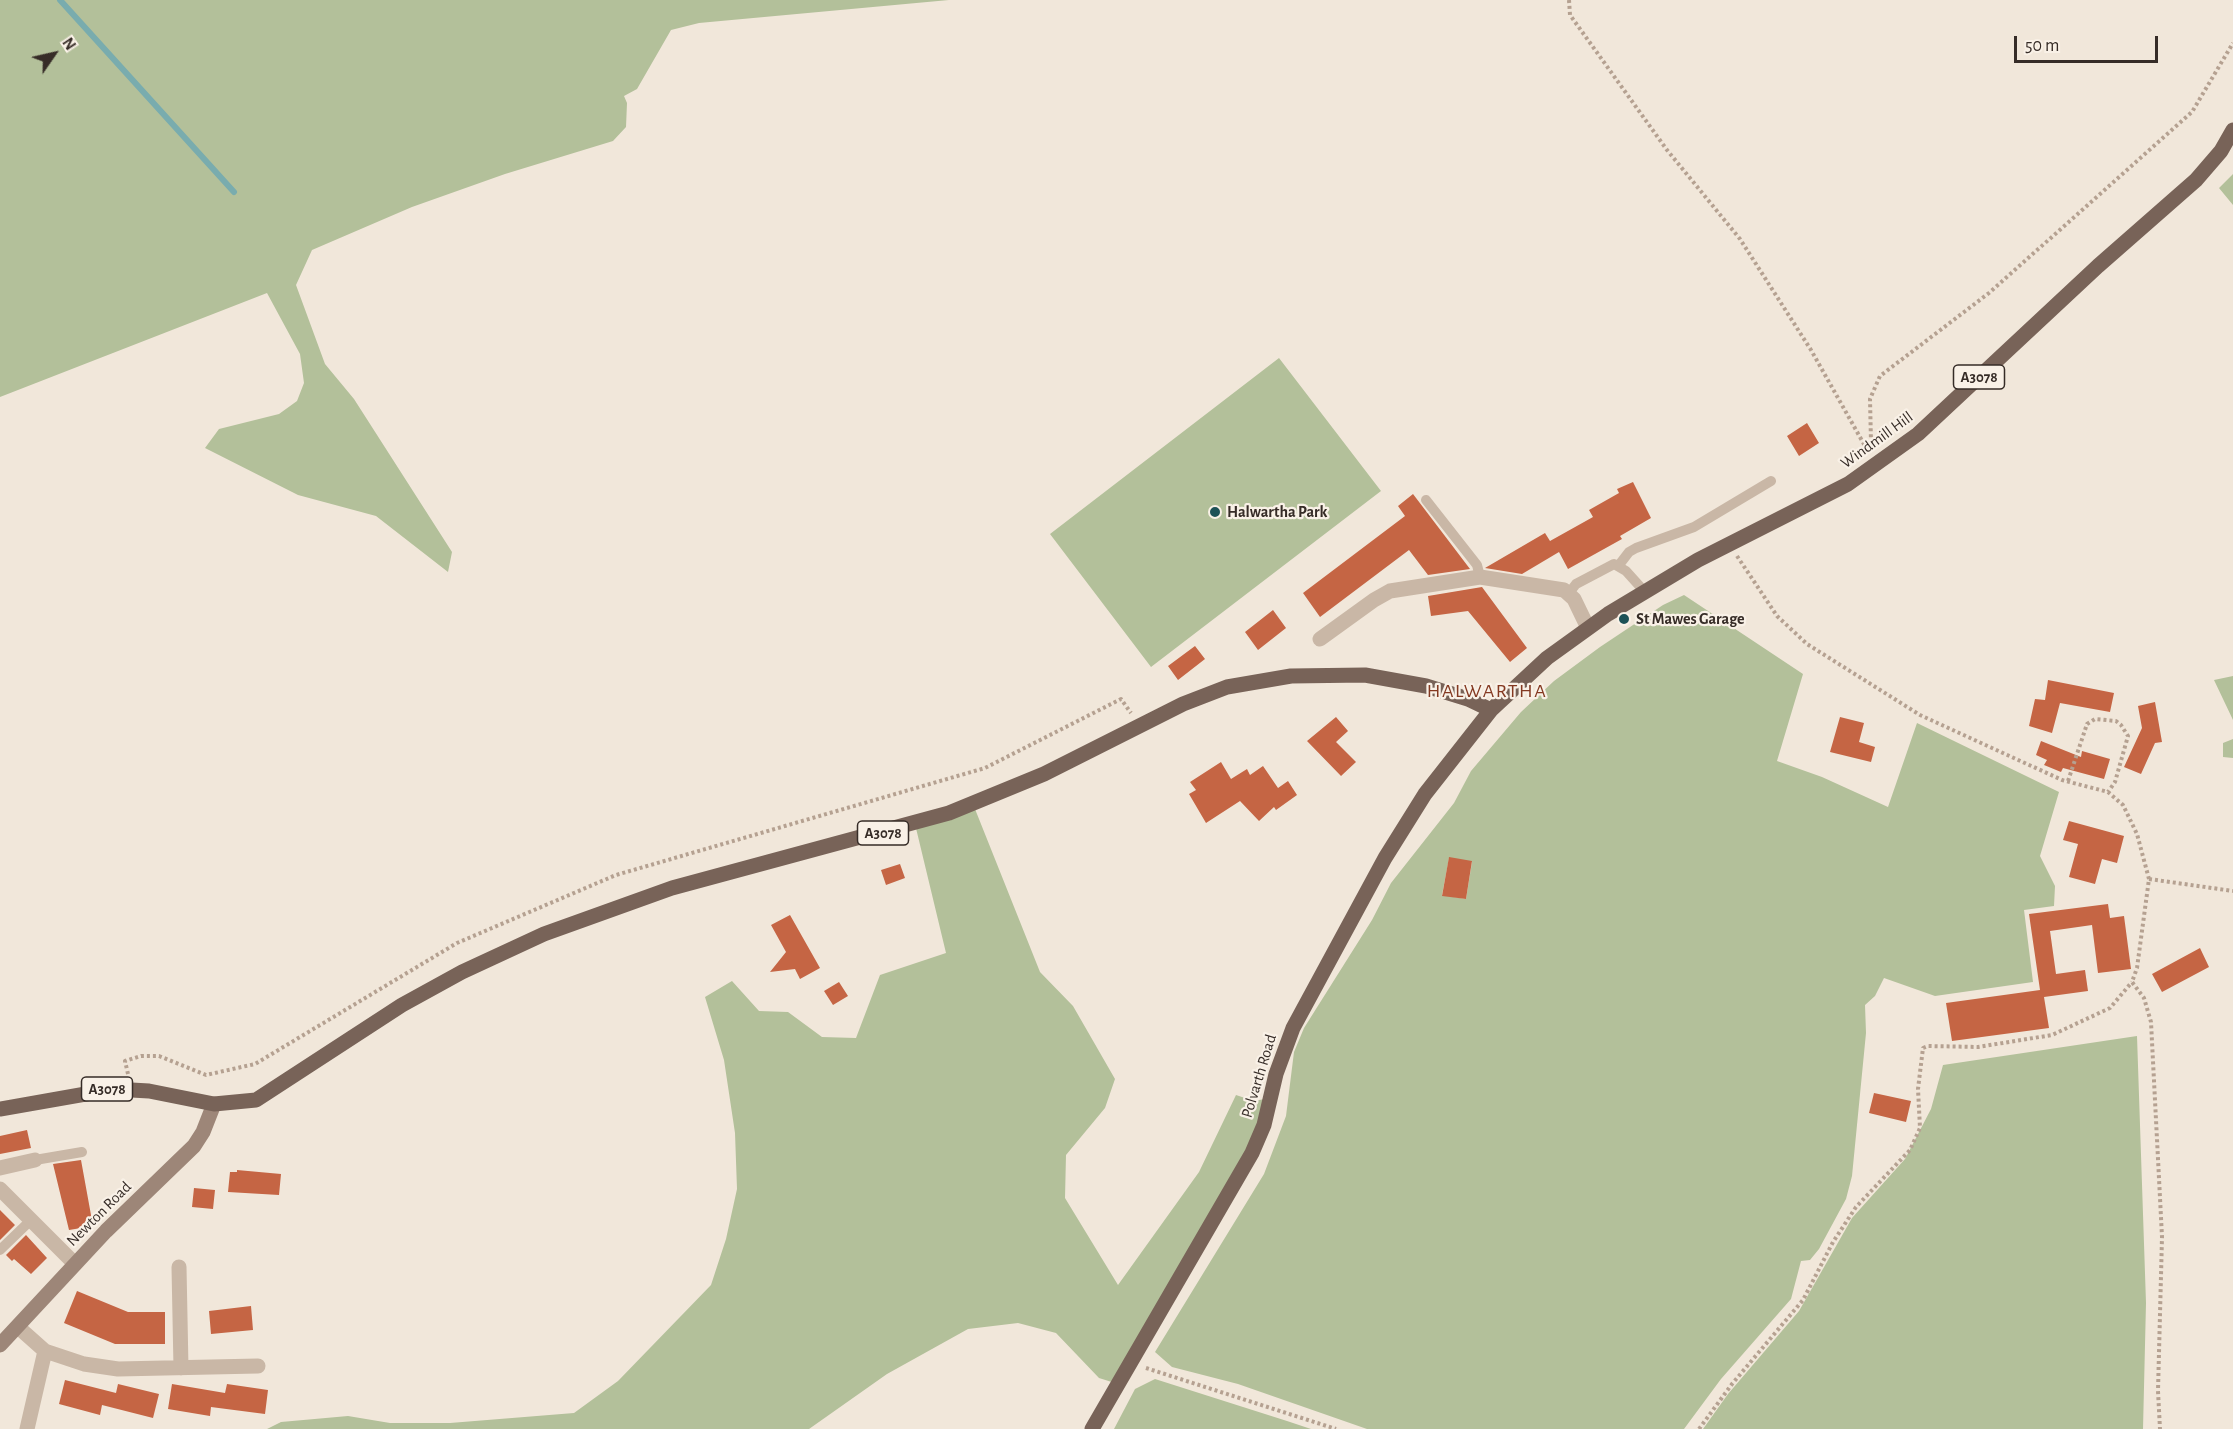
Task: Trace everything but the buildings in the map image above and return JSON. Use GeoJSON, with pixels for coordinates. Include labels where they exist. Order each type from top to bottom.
{"type":"FeatureCollection","features":[{"type":"Feature","properties":{"kind":"main road","name":"Windmill Hill"},"geometry":{"type":"LineString","coordinates":[[1491,710],[1547,658],[1644,591],[1822,498],[1877,464],[1918,434],[2082,280],[2196,180],[2221,152],[2233,130]]}},
{"type":"Feature","properties":{"kind":"main road","name":"A3078"},"geometry":{"type":"LineString","coordinates":[[0,1109],[114,1089],[149,1091],[214,1104],[244,1103],[267,1094],[402,1005],[462,972],[544,934],[672,888],[949,813],[1044,774],[1208,693],[1247,682],[1291,676],[1365,675],[1426,686],[1468,699],[1491,710]]}},
{"type":"Feature","properties":{"kind":"main road","name":"Polvarth Road"},"geometry":{"type":"LineString","coordinates":[[1092,1429],[1252,1153],[1264,1125],[1276,1074],[1293,1028],[1385,858],[1425,794],[1491,710]]}},
{"type":"Feature","properties":{"kind":"street"},"geometry":{"type":"LineString","coordinates":[[1320,639],[1390,591],[1480,577],[1558,588],[1569,593],[1588,628]]}},
{"type":"Feature","properties":{"kind":"street","name":"Newton Road"},"geometry":{"type":"LineString","coordinates":[[0,1345],[75,1264],[194,1146],[214,1104]]}},
{"type":"Feature","properties":{"kind":"street"},"geometry":{"type":"LineString","coordinates":[[0,1168],[35,1160]]}},
{"type":"Feature","properties":{"kind":"street"},"geometry":{"type":"LineString","coordinates":[[0,1189],[75,1264]]}},
{"type":"Feature","properties":{"kind":"street"},"geometry":{"type":"LineString","coordinates":[[179,1267],[181,1368]]}},
{"type":"Feature","properties":{"kind":"street"},"geometry":{"type":"LineString","coordinates":[[18,1327],[45,1351],[84,1364],[118,1369],[258,1366]]}},
{"type":"Feature","properties":{"kind":"street"},"geometry":{"type":"LineString","coordinates":[[27,1429],[45,1351]]}},
{"type":"Feature","properties":{"kind":"lane"},"geometry":{"type":"LineString","coordinates":[[1569,593],[1576,584],[1608,566],[1619,565],[1629,552],[1636,548],[1694,527],[1771,482]]}},
{"type":"Feature","properties":{"kind":"lane"},"geometry":{"type":"LineString","coordinates":[[1426,500],[1477,566],[1480,577]]}},
{"type":"Feature","properties":{"kind":"lane"},"geometry":{"type":"LineString","coordinates":[[1619,565],[1644,591]]}},
{"type":"Feature","properties":{"kind":"lane"},"geometry":{"type":"LineString","coordinates":[[35,1160],[82,1152]]}},
{"type":"Feature","properties":{"kind":"lane"},"geometry":{"type":"LineString","coordinates":[[0,1250],[30,1221]]}},
{"type":"Feature","properties":{"kind":"path"},"geometry":{"type":"LineString","coordinates":[[1569,0],[1570,15],[1667,150],[1740,239],[1811,350],[1877,464]]}},
{"type":"Feature","properties":{"kind":"path"},"geometry":{"type":"LineString","coordinates":[[1865,446],[1871,442],[1870,399],[1880,376],[1989,293],[2192,112],[2233,43]]}},
{"type":"Feature","properties":{"kind":"path"},"geometry":{"type":"LineString","coordinates":[[1699,1429],[1732,1384],[1803,1300],[1851,1215],[1910,1150],[1920,1128],[1918,1089],[1923,1048],[1928,1046],[1978,1047],[2052,1035],[2110,1008],[2132,982],[2137,968],[2149,879],[2137,834],[2122,805],[2109,792],[2068,781],[1920,715],[1807,644],[1777,616],[1729,545]]}},
{"type":"Feature","properties":{"kind":"path"},"geometry":{"type":"LineString","coordinates":[[2068,781],[2076,749],[2089,720],[2116,721],[2128,736],[2115,782],[2109,792]]}},
{"type":"Feature","properties":{"kind":"path"},"geometry":{"type":"LineString","coordinates":[[2149,879],[2233,891]]}},
{"type":"Feature","properties":{"kind":"path"},"geometry":{"type":"LineString","coordinates":[[2132,982],[2144,998],[2151,1022],[2162,1237],[2157,1391],[2160,1429]]}},
{"type":"Feature","properties":{"kind":"path"},"geometry":{"type":"LineString","coordinates":[[1132,1361],[1149,1370],[1336,1429]]}},
{"type":"Feature","properties":{"kind":"green space"},"geometry":{"type":"Polygon","coordinates":[[[0,0],[949,0],[699,23],[671,30],[637,89],[624,96],[627,103],[626,127],[613,141],[505,174],[412,207],[312,250],[296,285],[325,364],[354,399],[452,552],[448,572],[376,516],[298,495],[205,448],[219,429],[279,414],[297,401],[304,383],[300,354],[267,293],[0,397],[0,0]]]}},
{"type":"Feature","properties":{"kind":"green space"},"geometry":{"type":"Polygon","coordinates":[[[2233,174],[2233,205],[2219,188],[2233,174]]]}},
{"type":"Feature","properties":{"kind":"green space","name":"Halwartha Park"},"geometry":{"type":"Polygon","coordinates":[[[1279,358],[1381,491],[1151,667],[1050,534],[1279,358]]]}},
{"type":"Feature","properties":{"kind":"green space"},"geometry":{"type":"Polygon","coordinates":[[[1684,595],[1803,674],[1777,761],[1822,777],[1888,807],[1917,723],[2059,792],[2040,856],[2055,886],[2054,906],[2024,910],[2033,982],[1935,996],[1884,978],[1875,996],[1865,1005],[1866,1033],[1852,1176],[1846,1199],[1819,1249],[1810,1260],[1801,1261],[1791,1299],[1721,1379],[1684,1429],[1367,1429],[1238,1384],[1172,1367],[1155,1352],[1264,1174],[1286,1116],[1294,1052],[1304,1028],[1372,920],[1391,883],[1454,803],[1471,771],[1521,712],[1554,681],[1663,605],[1684,595]],[[1449,858],[1442,895],[1466,899],[1472,862],[1449,858]]]}},
{"type":"Feature","properties":{"kind":"green space"},"geometry":{"type":"Polygon","coordinates":[[[2233,676],[2233,720],[2214,680],[2233,676]]]}},
{"type":"Feature","properties":{"kind":"green space"},"geometry":{"type":"Polygon","coordinates":[[[2233,739],[2233,758],[2223,757],[2223,743],[2233,739]]]}},
{"type":"Feature","properties":{"kind":"green space"},"geometry":{"type":"Polygon","coordinates":[[[973,804],[1040,972],[1073,1006],[1115,1079],[1105,1108],[1066,1155],[1065,1198],[1118,1285],[1199,1172],[1236,1095],[1254,1101],[1270,1098],[1267,1112],[1118,1384],[1099,1378],[1056,1333],[1018,1323],[968,1329],[887,1374],[809,1429],[267,1429],[281,1422],[348,1416],[390,1423],[450,1423],[574,1413],[618,1381],[711,1285],[726,1239],[737,1189],[735,1133],[724,1060],[705,997],[732,981],[759,1011],[788,1012],[822,1037],[856,1038],[880,975],[946,953],[915,824],[973,804]]]}},
{"type":"Feature","properties":{"kind":"green space"},"geometry":{"type":"Polygon","coordinates":[[[2137,1036],[2146,1303],[2143,1429],[1703,1429],[1728,1394],[1799,1311],[1852,1218],[1905,1159],[1931,1109],[1943,1065],[2137,1036]]]}},
{"type":"Feature","properties":{"kind":"green space"},"geometry":{"type":"Polygon","coordinates":[[[1155,1379],[1311,1429],[1114,1429],[1135,1389],[1155,1379]]]}},
{"type":"Feature","properties":{"kind":"waterway"},"geometry":{"type":"LineString","coordinates":[[60,0],[234,192]]}},
{"type":"Feature","properties":{"kind":"place","name":"Halwartha Park"},"geometry":{"type":"Point","coordinates":[1215,512]}},
{"type":"Feature","properties":{"kind":"place","name":"St Mawes Garage"},"geometry":{"type":"Point","coordinates":[1624,619]}},
{"type":"Feature","properties":{"kind":"district","name":"HALWARTHA"},"geometry":{"type":"Point","coordinates":[1487,691]}}]}
